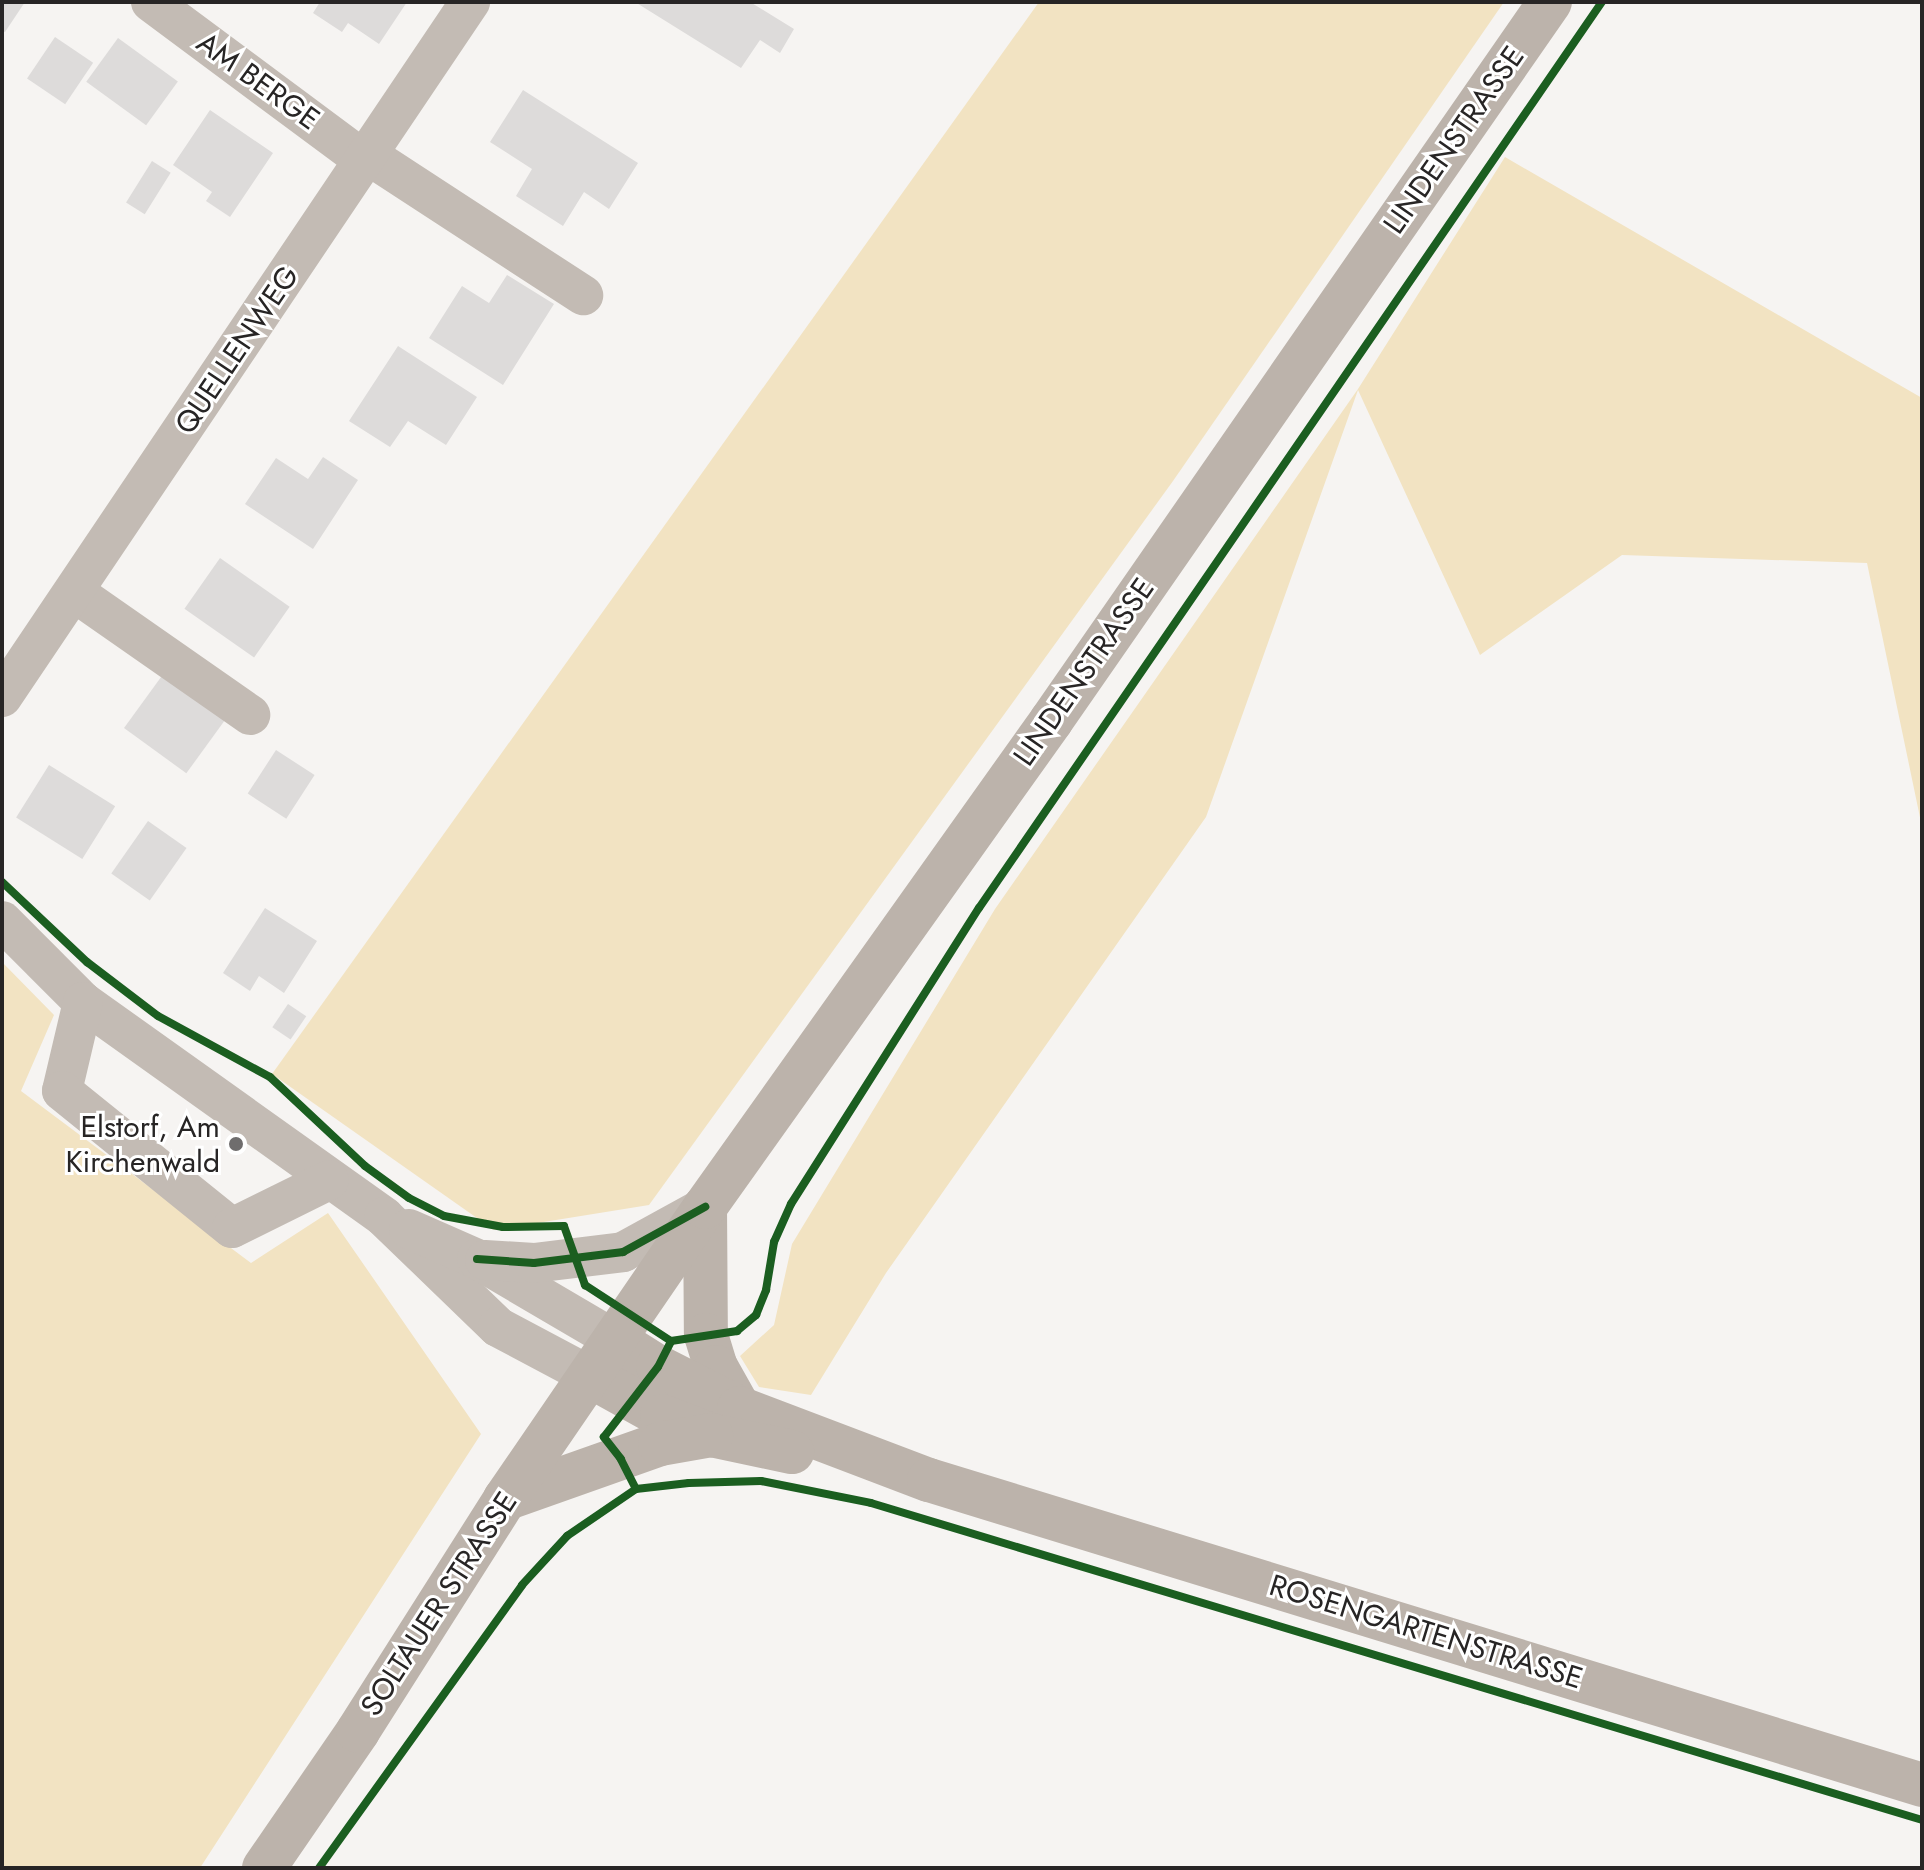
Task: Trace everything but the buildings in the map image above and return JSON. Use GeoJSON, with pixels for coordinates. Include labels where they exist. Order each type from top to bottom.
{"type":"FeatureCollection","features":[{"type":"Feature","properties":{"kind":"main road","name":"LINDENSTRASSE"},"geometry":{"type":"LineString","coordinates":[[615,1340],[705,1207],[1051,721],[1550,2]]}},
{"type":"Feature","properties":{"kind":"main road"},"geometry":{"type":"LineString","coordinates":[[505,1499],[725,1422],[716,1367],[706,1335],[705,1207]]}},
{"type":"Feature","properties":{"kind":"main road","name":"SOLTAUER STRASSE"},"geometry":{"type":"LineString","coordinates":[[264,1868],[358,1731],[505,1499],[615,1340]]}},
{"type":"Feature","properties":{"kind":"main road","name":"ROSENGARTENSTRASSE"},"geometry":{"type":"LineString","coordinates":[[615,1340],[658,1367],[725,1422]]}},
{"type":"Feature","properties":{"kind":"main road","name":"ROSENGARTENSTRASSE"},"geometry":{"type":"LineString","coordinates":[[590,1376],[662,1416],[725,1422],[929,1480],[1922,1785]]}},
{"type":"Feature","properties":{"kind":"street","name":"AM BERGE"},"geometry":{"type":"LineString","coordinates":[[151,2],[366,157],[583,295]]}},
{"type":"Feature","properties":{"kind":"street","name":"QUELLENWEG"},"geometry":{"type":"LineString","coordinates":[[2,697],[470,2]]}},
{"type":"Feature","properties":{"kind":"street"},"geometry":{"type":"LineString","coordinates":[[74,592],[250,715]]}},
{"type":"Feature","properties":{"kind":"street"},"geometry":{"type":"LineString","coordinates":[[2,921],[83,1002],[329,1180],[384,1217],[477,1259],[615,1340]]}},
{"type":"Feature","properties":{"kind":"street"},"geometry":{"type":"LineString","coordinates":[[83,1002],[62,1091],[232,1228],[329,1180]]}},
{"type":"Feature","properties":{"kind":"street"},"geometry":{"type":"LineString","coordinates":[[477,1259],[534,1263],[623,1252],[705,1207]]}},
{"type":"Feature","properties":{"kind":"street"},"geometry":{"type":"LineString","coordinates":[[384,1217],[498,1327],[590,1376]]}},
{"type":"Feature","properties":{"kind":"shaded area"},"geometry":{"type":"Polygon","coordinates":[[[1039,2],[1504,2],[1173,481],[649,1205],[494,1230],[272,1074],[1039,2]]]}},
{"type":"Feature","properties":{"kind":"shaded area"},"geometry":{"type":"Polygon","coordinates":[[[1505,157],[1922,398],[1922,827],[1867,563],[1622,555],[1480,655],[1358,390],[1206,817],[886,1273],[811,1395],[759,1387],[740,1356],[774,1325],[792,1244],[995,909],[1358,389],[1505,157]]]}},
{"type":"Feature","properties":{"kind":"shaded area"},"geometry":{"type":"Polygon","coordinates":[[[2,962],[54,1015],[21,1091],[251,1263],[328,1213],[481,1434],[200,1868],[2,1868],[2,962]]]}},
{"type":"Feature","properties":{"kind":"cycle path"},"geometry":{"type":"LineString","coordinates":[[2,882],[87,962],[158,1016],[270,1077],[365,1166],[409,1198],[444,1216],[503,1227],[564,1226],[585,1285],[671,1341],[737,1331],[756,1315],[766,1290],[774,1242],[791,1204],[979,908],[1602,2]]}},
{"type":"Feature","properties":{"kind":"cycle path"},"geometry":{"type":"LineString","coordinates":[[477,1259],[534,1263],[623,1252],[705,1207]]}},
{"type":"Feature","properties":{"kind":"cycle path"},"geometry":{"type":"LineString","coordinates":[[636,1489],[621,1459],[604,1437],[658,1367],[671,1341]]}},
{"type":"Feature","properties":{"kind":"cycle path"},"geometry":{"type":"LineString","coordinates":[[319,1868],[522,1585],[567,1536],[636,1489],[689,1483],[761,1481],[871,1503],[1922,1820]]}},
{"type":"Feature","properties":{"kind":"place","name":"Elstorf, Am Kirchenwald"},"geometry":{"type":"Point","coordinates":[236,1144]}}]}
